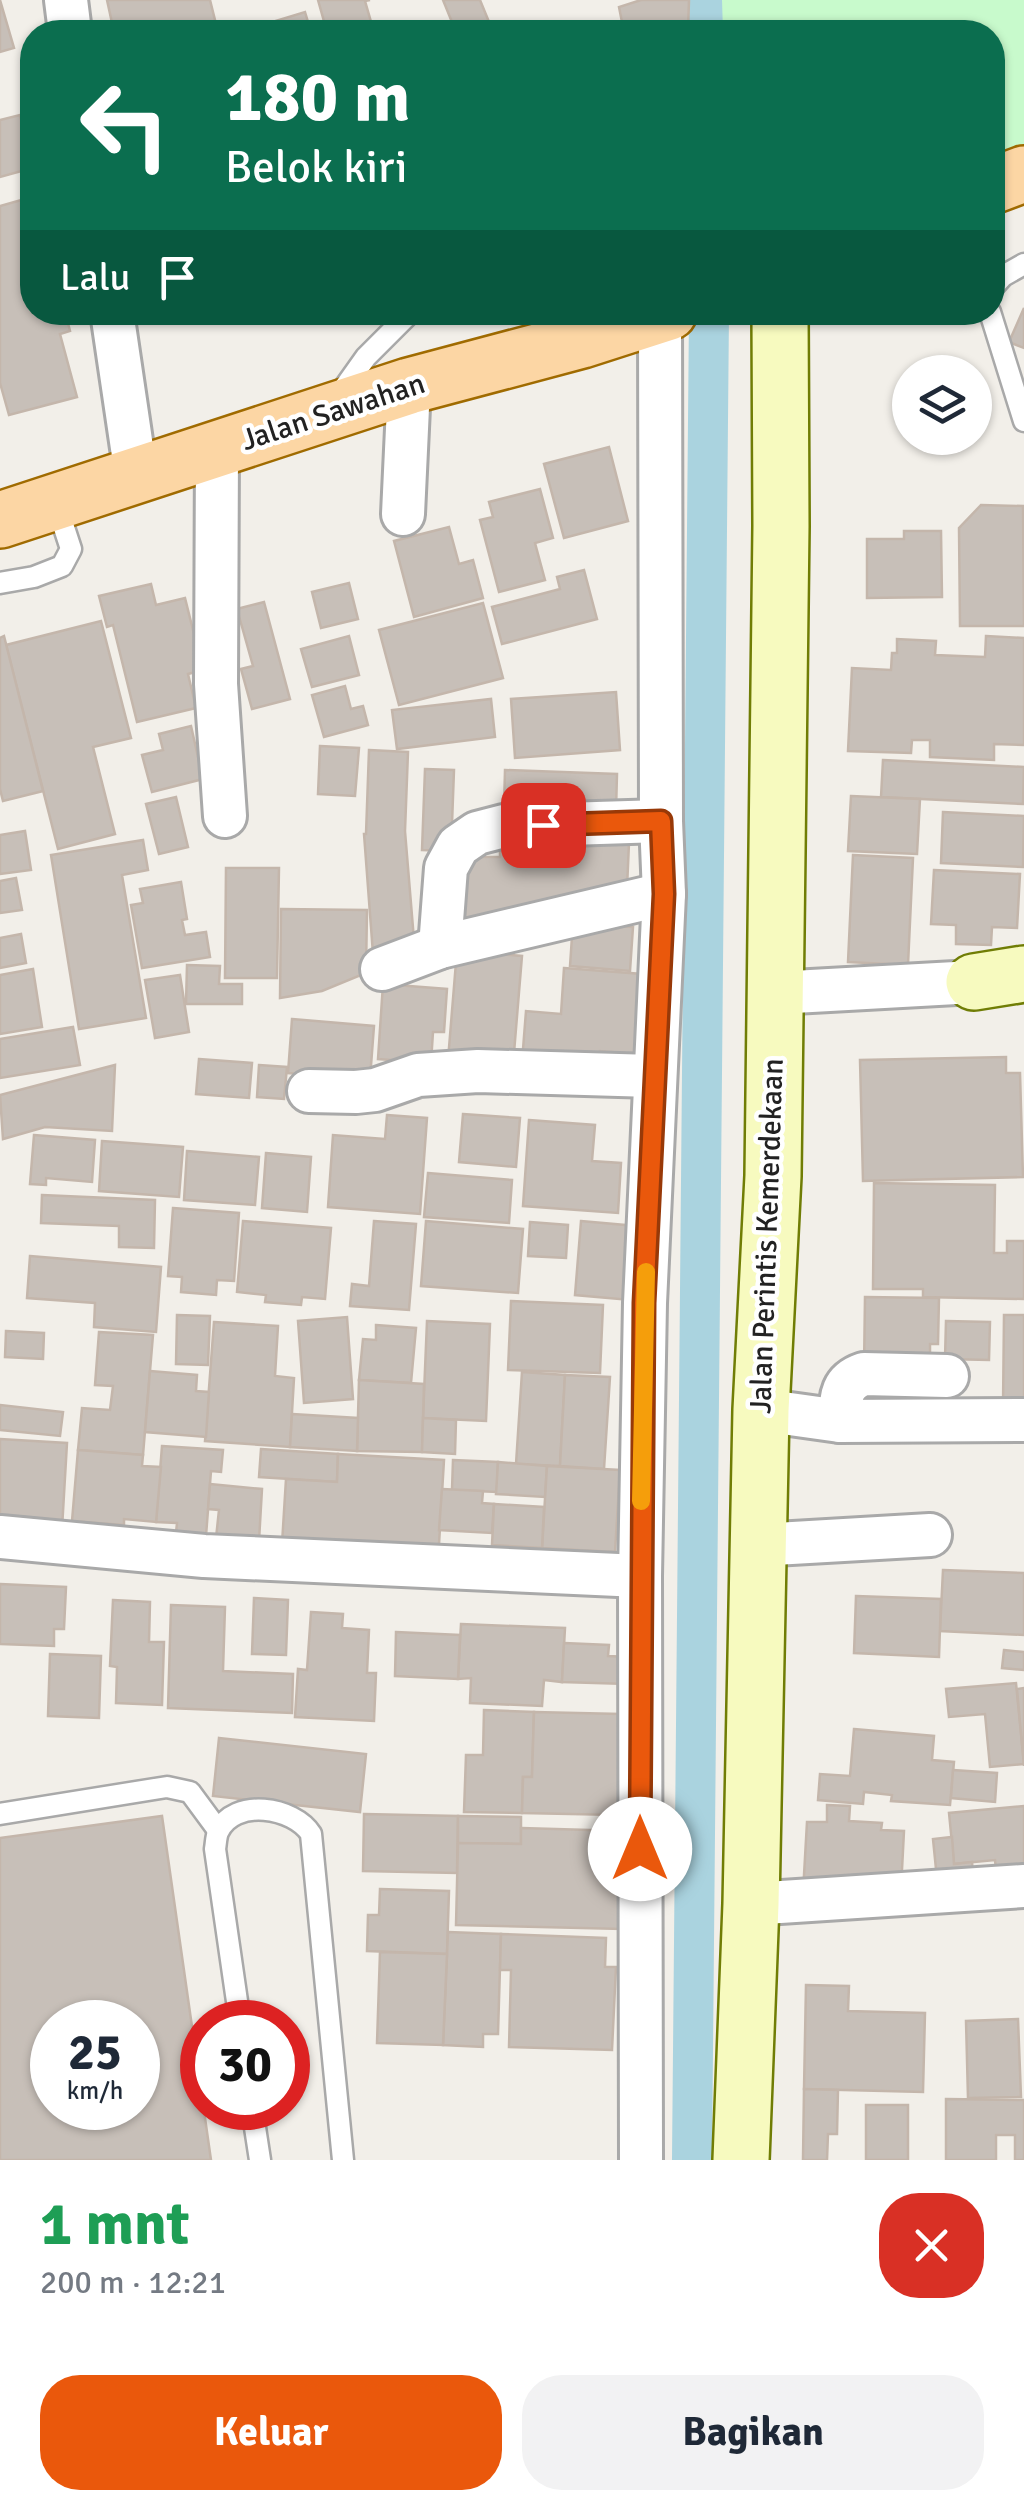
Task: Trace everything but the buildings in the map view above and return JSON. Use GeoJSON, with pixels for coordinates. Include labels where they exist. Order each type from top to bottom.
{"type":"FeatureCollection","features":[{"type":"Feature","properties":{"kind":"main road","name":"Jalan Perintis Kemerdekaan"},"geometry":{"type":"LineString","coordinates":[[740,2160],[751,1904],[761,1410],[773,1176],[780,325]]}},
{"type":"Feature","properties":{"kind":"main road","name":"Jalan Sawahan"},"geometry":{"type":"LineString","coordinates":[[0,520],[580,326]]}},
{"type":"Feature","properties":{"kind":"street"},"geometry":{"type":"LineString","coordinates":[[114,325],[136,475]]}},
{"type":"Feature","properties":{"kind":"street"},"geometry":{"type":"LineString","coordinates":[[641,2160],[640,1576],[644,1303],[664,894],[664,325]]}},
{"type":"Feature","properties":{"kind":"street"},"geometry":{"type":"LineString","coordinates":[[402,514],[409,386]]}},
{"type":"Feature","properties":{"kind":"street"},"geometry":{"type":"LineString","coordinates":[[217,450],[216,684],[225,816]]}},
{"type":"Feature","properties":{"kind":"street"},"geometry":{"type":"LineString","coordinates":[[440,947],[446,868],[458,846],[477,833],[504,826],[661,821]]}},
{"type":"Feature","properties":{"kind":"street"},"geometry":{"type":"LineString","coordinates":[[382,969],[440,947],[664,894]]}},
{"type":"Feature","properties":{"kind":"street"},"geometry":{"type":"LineString","coordinates":[[775,993],[999,978]]}},
{"type":"Feature","properties":{"kind":"street"},"geometry":{"type":"LineString","coordinates":[[309,1091],[376,1090],[418,1075],[478,1072],[653,1076]]}},
{"type":"Feature","properties":{"kind":"street"},"geometry":{"type":"LineString","coordinates":[[840,1421],[842,1392],[853,1378],[864,1374],[947,1376]]}},
{"type":"Feature","properties":{"kind":"street"},"geometry":{"type":"LineString","coordinates":[[761,1410],[840,1421],[1024,1420]]}},
{"type":"Feature","properties":{"kind":"street"},"geometry":{"type":"LineString","coordinates":[[758,1545],[930,1536]]}},
{"type":"Feature","properties":{"kind":"street"},"geometry":{"type":"LineString","coordinates":[[0,1538],[204,1556],[640,1576]]}},
{"type":"Feature","properties":{"kind":"street"},"geometry":{"type":"LineString","coordinates":[[751,1904],[1024,1886]]}},
{"type":"Feature","properties":{"kind":"lane"},"geometry":{"type":"LineString","coordinates":[[327,413],[366,356],[397,325]]}},
{"type":"Feature","properties":{"kind":"lane"},"geometry":{"type":"LineString","coordinates":[[994,325],[1024,421]]}},
{"type":"Feature","properties":{"kind":"lane"},"geometry":{"type":"LineString","coordinates":[[0,583],[34,577],[62,566],[71,549],[56,503]]}},
{"type":"Feature","properties":{"kind":"lane"},"geometry":{"type":"LineString","coordinates":[[0,1814],[167,1787],[190,1792],[218,1830]]}},
{"type":"Feature","properties":{"kind":"lane"},"geometry":{"type":"LineString","coordinates":[[237,2000],[215,1849],[218,1830],[231,1819],[261,1810],[296,1817],[312,1834],[343,2160]]}},
{"type":"Feature","properties":{"kind":"lane"},"geometry":{"type":"LineString","coordinates":[[255,2130],[260,2160]]}},
{"type":"Feature","properties":{"kind":"green space"},"geometry":{"type":"Polygon","coordinates":[[[718,0],[1024,0],[1024,151],[1005,157],[1005,20],[719,20],[718,0]]]}},
{"type":"Feature","properties":{"kind":"waterway"},"geometry":{"type":"LineString","coordinates":[[702,0],[703,20]]}},
{"type":"Feature","properties":{"kind":"waterway"},"geometry":{"type":"LineString","coordinates":[[692,2160],[709,325]]}},
{"type":"Feature","properties":{"kind":"slow traffic"},"geometry":{"type":"LineString","coordinates":[[641,1501],[646,1272]]}},
{"type":"Feature","properties":{"kind":"route"},"geometry":{"type":"LineString","coordinates":[[543,825],[661,821],[664,894],[644,1303],[640,1849]]}}]}
